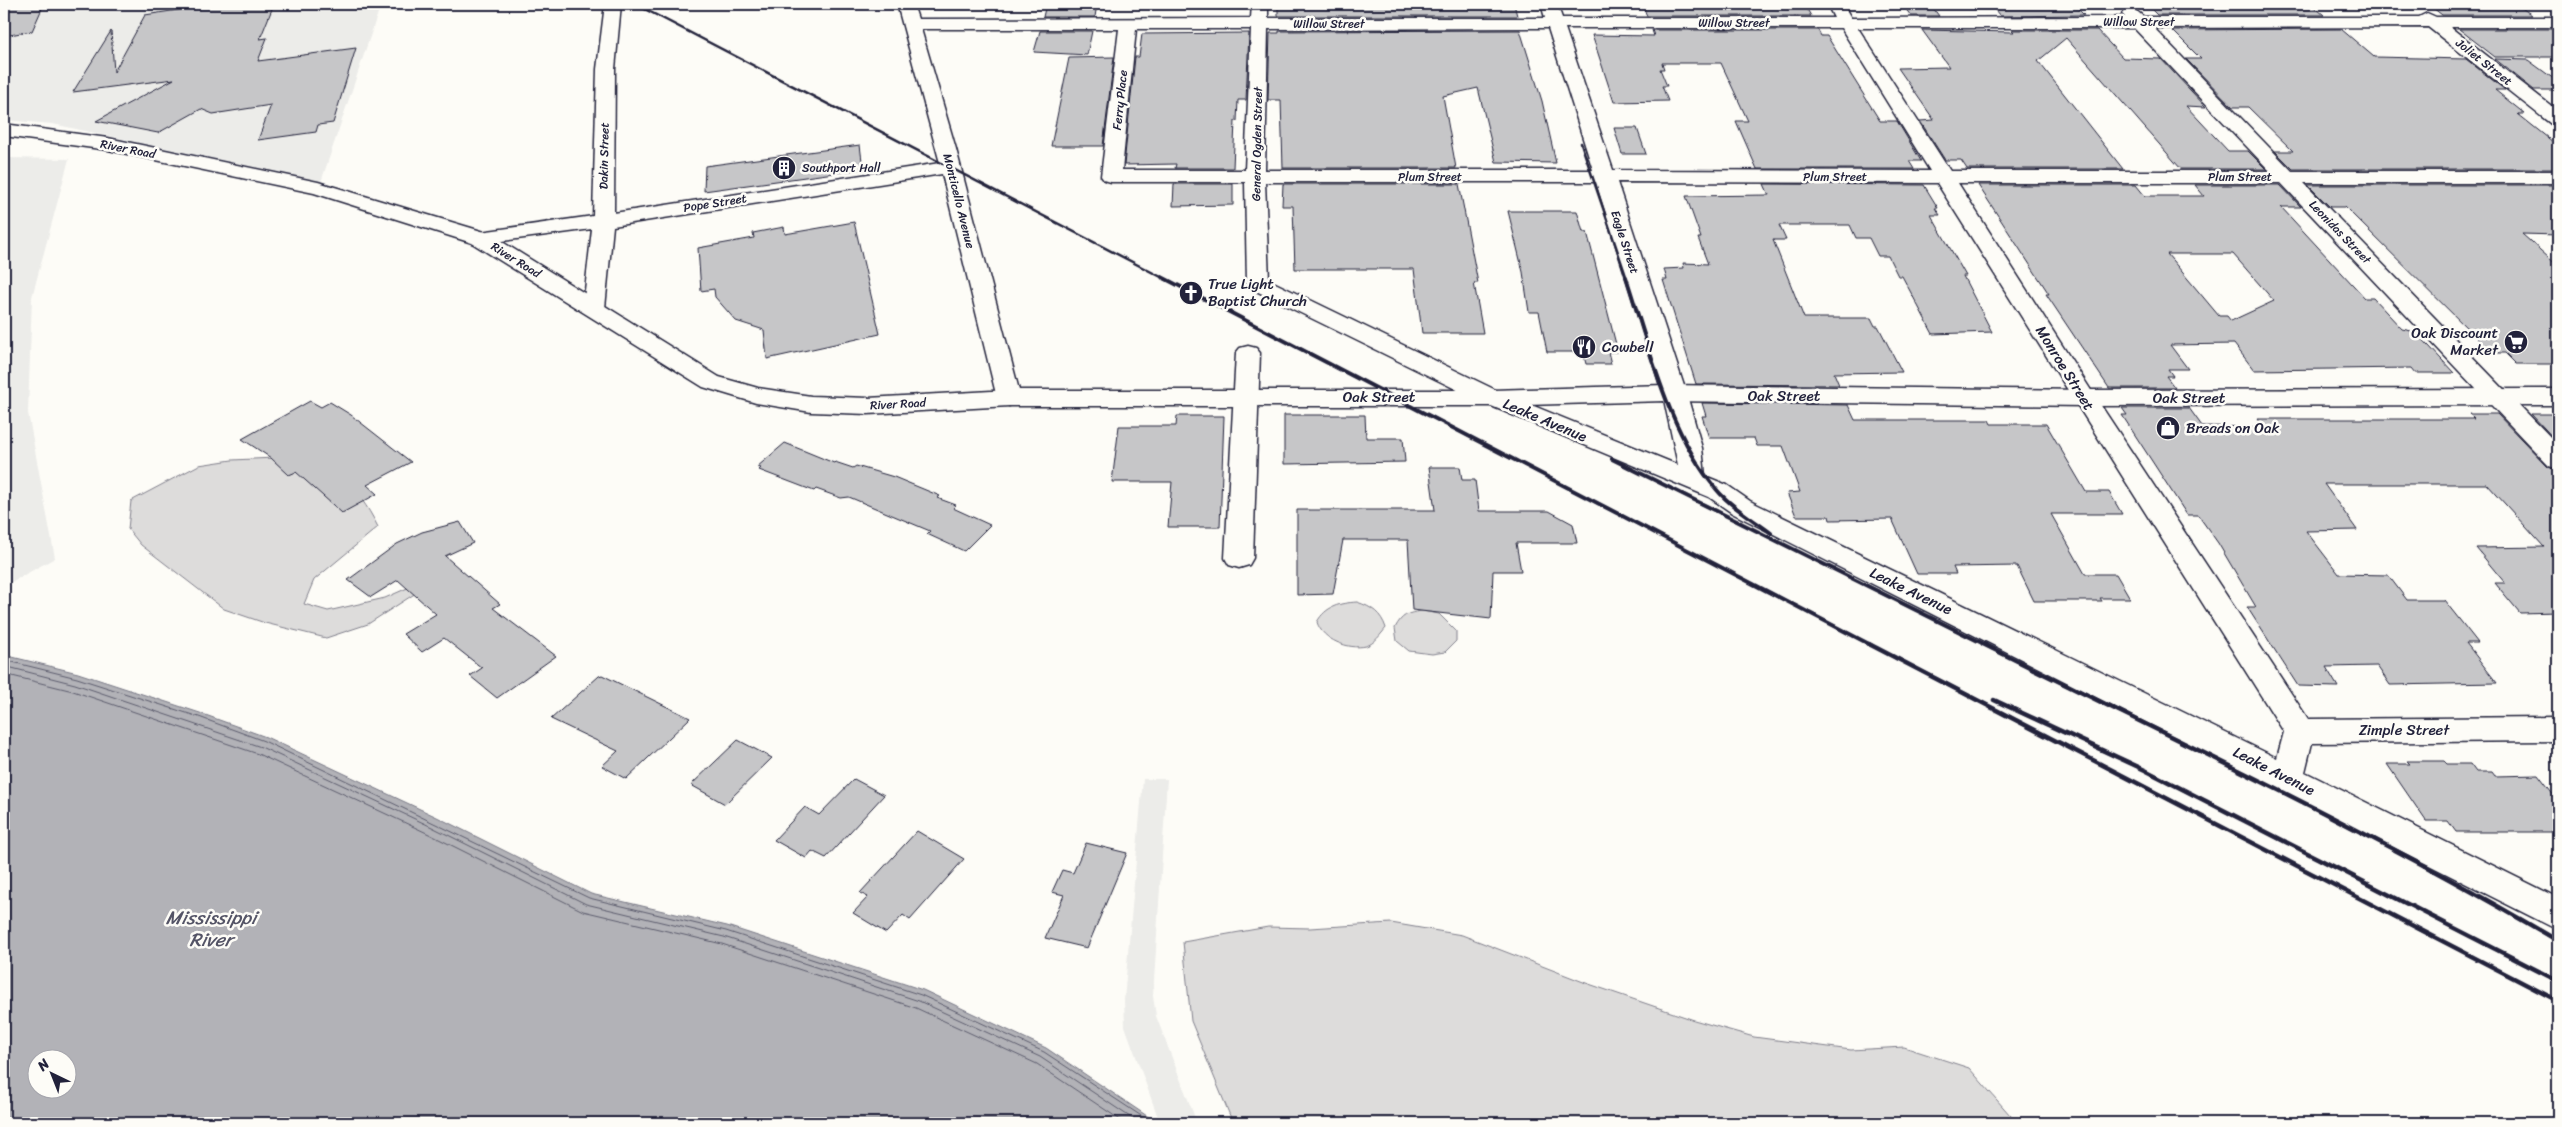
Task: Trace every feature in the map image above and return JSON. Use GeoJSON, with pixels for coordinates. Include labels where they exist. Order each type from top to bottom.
{"type":"FeatureCollection","features":[{"type":"Feature","properties":{"kind":"street","name":"Dakin Street"},"geometry":{"type":"LineString","coordinates":[[594,308],[603,221],[606,69],[613,4]]}},
{"type":"Feature","properties":{"kind":"street","name":"General Ogden Street"},"geometry":{"type":"LineString","coordinates":[[1258,283],[1256,176],[1260,4]]}},
{"type":"Feature","properties":{"kind":"street","name":"Eagle Street"},"geometry":{"type":"LineString","coordinates":[[1549,4],[1603,177],[1675,395],[1689,448],[1693,481]]}},
{"type":"Feature","properties":{"kind":"street","name":"Leonidas Street"},"geometry":{"type":"LineString","coordinates":[[2121,4],[2558,460]]}},
{"type":"Feature","properties":{"kind":"street","name":"Joliet Street"},"geometry":{"type":"LineString","coordinates":[[2409,4],[2558,120]]}},
{"type":"Feature","properties":{"kind":"street","name":"Willow Street"},"geometry":{"type":"LineString","coordinates":[[908,14],[1128,24],[1555,24],[1840,13],[2139,22],[2558,22]]}},
{"type":"Feature","properties":{"kind":"street","name":"Monroe Street"},"geometry":{"type":"LineString","coordinates":[[1840,13],[2084,398],[2300,731]]}},
{"type":"Feature","properties":{"kind":"street","name":"Monticello Avenue"},"geometry":{"type":"LineString","coordinates":[[908,14],[950,166],[1009,398]]}},
{"type":"Feature","properties":{"kind":"street","name":"Ferry Place"},"geometry":{"type":"LineString","coordinates":[[1111,176],[1128,24]]}},
{"type":"Feature","properties":{"kind":"street","name":"River Road"},"geometry":{"type":"LineString","coordinates":[[4,130],[108,144],[318,188],[480,238],[711,382],[756,395],[811,404],[868,406],[1009,398]]}},
{"type":"Feature","properties":{"kind":"street","name":"Pope Street"},"geometry":{"type":"LineString","coordinates":[[480,238],[603,221],[950,166]]}},
{"type":"Feature","properties":{"kind":"street","name":"Plum Street"},"geometry":{"type":"LineString","coordinates":[[1111,176],[2558,177]]}},
{"type":"Feature","properties":{"kind":"street","name":"Leake Avenue"},"geometry":{"type":"LineString","coordinates":[[1258,283],[1493,398],[1718,491],[1750,512],[2288,778],[2558,915]]}},
{"type":"Feature","properties":{"kind":"street"},"geometry":{"type":"LineString","coordinates":[[1239,558],[1248,353]]}},
{"type":"Feature","properties":{"kind":"street","name":"Oak Street"},"geometry":{"type":"LineString","coordinates":[[1009,398],[1493,398],[1664,393],[1675,395],[2084,398],[2558,397]]}},
{"type":"Feature","properties":{"kind":"street","name":"Zimple Street"},"geometry":{"type":"LineString","coordinates":[[2300,731],[2558,729]]}},
{"type":"Feature","properties":{"kind":"street"},"geometry":{"type":"LineString","coordinates":[[2288,778],[2300,731]]}},
{"type":"Feature","properties":{"kind":"shaded area"},"geometry":{"type":"Polygon","coordinates":[[[4,4],[381,4],[321,182],[53,124],[4,120],[4,4]]]}},
{"type":"Feature","properties":{"kind":"shaded area"},"geometry":{"type":"Polygon","coordinates":[[[4,158],[69,159],[32,297],[28,413],[55,558],[4,586],[4,158]]]}},
{"type":"Feature","properties":{"kind":"shaded area"},"geometry":{"type":"Polygon","coordinates":[[[296,457],[336,477],[354,490],[378,527],[314,580],[304,604],[328,611],[385,598],[421,582],[416,593],[368,624],[326,638],[265,623],[224,609],[141,545],[128,529],[131,501],[199,465],[232,460],[296,457]]]}},
{"type":"Feature","properties":{"kind":"shaded area"},"geometry":{"type":"Polygon","coordinates":[[[1357,602],[1375,611],[1384,623],[1386,628],[1377,639],[1366,646],[1359,647],[1344,645],[1324,634],[1317,622],[1325,612],[1334,606],[1357,602]]]}},
{"type":"Feature","properties":{"kind":"shaded area"},"geometry":{"type":"Polygon","coordinates":[[[1422,611],[1439,614],[1456,631],[1456,641],[1445,652],[1432,654],[1409,651],[1397,641],[1395,628],[1400,620],[1409,614],[1422,611]]]}},
{"type":"Feature","properties":{"kind":"shaded area"},"geometry":{"type":"Polygon","coordinates":[[[1143,779],[1167,779],[1153,996],[1156,1016],[1197,1123],[1160,1123],[1125,1026],[1124,1000],[1143,779]]]}},
{"type":"Feature","properties":{"kind":"shaded area"},"geometry":{"type":"Polygon","coordinates":[[[1391,923],[1462,935],[1586,983],[1694,1020],[1754,1037],[1851,1050],[1904,1047],[1969,1068],[2017,1123],[1233,1123],[1191,1021],[1183,942],[1268,927],[1310,928],[1391,923]]]}},
{"type":"Feature","properties":{"kind":"water","name":"Mississippi River"},"geometry":{"type":"Polygon","coordinates":[[[4,655],[78,673],[266,737],[437,817],[591,894],[727,926],[923,990],[1046,1048],[1150,1118],[1170,1123],[4,1123],[4,655]]]}},
{"type":"Feature","properties":{"kind":"building"},"geometry":{"type":"Polygon","coordinates":[[[4,4],[44,4],[32,31],[4,36],[4,4]]]}},
{"type":"Feature","properties":{"kind":"building"},"geometry":{"type":"Polygon","coordinates":[[[217,4],[274,4],[260,39],[267,38],[258,61],[356,48],[333,123],[318,125],[316,132],[258,140],[271,105],[213,114],[201,109],[158,133],[96,121],[174,79],[73,92],[111,31],[114,72],[145,15],[217,4]]]}},
{"type":"Feature","properties":{"kind":"building"},"geometry":{"type":"Polygon","coordinates":[[[1046,4],[1097,4],[1095,17],[1043,17],[1046,4]]]}},
{"type":"Feature","properties":{"kind":"building"},"geometry":{"type":"Polygon","coordinates":[[[1282,4],[1514,4],[1517,16],[1278,16],[1278,7],[1282,7],[1282,4]]]}},
{"type":"Feature","properties":{"kind":"building"},"geometry":{"type":"Polygon","coordinates":[[[1642,4],[1804,4],[1811,16],[1647,16],[1642,4]]]}},
{"type":"Feature","properties":{"kind":"building"},"geometry":{"type":"Polygon","coordinates":[[[1902,4],[1930,4],[1939,16],[1911,16],[1902,4]]]}},
{"type":"Feature","properties":{"kind":"building"},"geometry":{"type":"Polygon","coordinates":[[[1990,4],[2073,4],[2084,15],[2000,16],[1990,4]]]}},
{"type":"Feature","properties":{"kind":"building"},"geometry":{"type":"Polygon","coordinates":[[[2146,4],[2311,4],[2324,15],[2157,15],[2146,4]]]}},
{"type":"Feature","properties":{"kind":"building"},"geometry":{"type":"Polygon","coordinates":[[[2428,4],[2516,4],[2532,15],[2442,15],[2428,4]]]}},
{"type":"Feature","properties":{"kind":"building"},"geometry":{"type":"Polygon","coordinates":[[[2341,29],[2374,57],[2466,59],[2505,90],[2495,90],[2525,114],[2518,114],[2558,146],[2558,169],[2293,169],[2275,151],[2293,151],[2248,107],[2233,107],[2186,59],[2201,59],[2172,30],[2341,29]]]}},
{"type":"Feature","properties":{"kind":"building"},"geometry":{"type":"Polygon","coordinates":[[[2459,29],[2551,29],[2558,34],[2558,57],[2495,57],[2459,29]]]}},
{"type":"Feature","properties":{"kind":"building"},"geometry":{"type":"Polygon","coordinates":[[[1520,30],[1542,101],[1556,163],[1496,162],[1478,88],[1443,96],[1456,168],[1283,168],[1281,100],[1268,100],[1270,33],[1279,33],[1279,31],[1520,30]]]}},
{"type":"Feature","properties":{"kind":"building"},"geometry":{"type":"Polygon","coordinates":[[[1652,30],[1818,30],[1821,36],[1827,36],[1880,121],[1897,121],[1921,161],[1909,161],[1914,169],[1757,169],[1736,121],[1748,121],[1721,63],[1662,63],[1664,69],[1660,69],[1667,86],[1662,86],[1668,101],[1614,102],[1592,35],[1654,36],[1652,30]]]}},
{"type":"Feature","properties":{"kind":"building"},"geometry":{"type":"Polygon","coordinates":[[[1922,30],[2014,32],[2012,30],[2097,30],[2123,58],[2161,59],[2206,107],[2186,106],[2228,151],[2248,151],[2266,169],[2181,169],[2066,38],[2038,61],[2123,169],[1967,169],[1961,160],[1945,160],[1920,121],[1934,120],[1898,68],[1949,67],[1922,30]]]}},
{"type":"Feature","properties":{"kind":"building"},"geometry":{"type":"Polygon","coordinates":[[[1040,31],[1092,31],[1087,55],[1034,52],[1040,31]]]}},
{"type":"Feature","properties":{"kind":"building"},"geometry":{"type":"Polygon","coordinates":[[[1249,33],[1246,100],[1238,100],[1233,168],[1175,168],[1176,164],[1124,165],[1135,57],[1139,57],[1142,34],[1249,33]]]}},
{"type":"Feature","properties":{"kind":"building"},"geometry":{"type":"Polygon","coordinates":[[[1114,57],[1103,146],[1051,146],[1069,58],[1114,57]]]}},
{"type":"Feature","properties":{"kind":"building"},"geometry":{"type":"Polygon","coordinates":[[[2495,59],[2528,60],[2558,82],[2558,90],[2534,90],[2495,59]]]}},
{"type":"Feature","properties":{"kind":"building"},"geometry":{"type":"Polygon","coordinates":[[[1614,128],[1637,128],[1646,154],[1622,154],[1614,128]]]}},
{"type":"Feature","properties":{"kind":"building","name":"Southport Hall"},"geometry":{"type":"Polygon","coordinates":[[[860,145],[863,169],[704,191],[705,166],[860,145]]]}},
{"type":"Feature","properties":{"kind":"building"},"geometry":{"type":"Polygon","coordinates":[[[1174,184],[1233,184],[1233,205],[1173,206],[1174,184]]]}},
{"type":"Feature","properties":{"kind":"building"},"geometry":{"type":"Polygon","coordinates":[[[1283,184],[1459,184],[1478,283],[1474,283],[1483,333],[1422,333],[1414,269],[1295,269],[1293,206],[1282,206],[1283,184]]]}},
{"type":"Feature","properties":{"kind":"building"},"geometry":{"type":"Polygon","coordinates":[[[1764,184],[1924,185],[1938,208],[1935,208],[1940,215],[1931,215],[1966,276],[1963,276],[1992,332],[1933,334],[1902,276],[1898,276],[1888,256],[1878,256],[1869,238],[1856,238],[1850,225],[1779,225],[1786,240],[1773,240],[1804,318],[1871,318],[1875,326],[1878,326],[1902,372],[1834,373],[1839,385],[1696,384],[1663,280],[1667,280],[1664,269],[1684,268],[1683,263],[1708,264],[1698,238],[1701,238],[1686,196],[1769,195],[1764,184]]]}},
{"type":"Feature","properties":{"kind":"building"},"geometry":{"type":"Polygon","coordinates":[[[1978,185],[2136,185],[2145,196],[2204,196],[2195,185],[2280,185],[2301,207],[2281,207],[2365,298],[2373,298],[2402,329],[2416,332],[2454,373],[2415,373],[2411,368],[2254,370],[2234,344],[2170,345],[2188,369],[2168,369],[2173,376],[2166,376],[2175,388],[2109,388],[2046,294],[2049,294],[1978,185]],[[2167,254],[2219,316],[2227,316],[2231,321],[2274,301],[2233,254],[2167,254]]]}},
{"type":"Feature","properties":{"kind":"building"},"geometry":{"type":"Polygon","coordinates":[[[2308,185],[2558,185],[2558,235],[2522,234],[2558,266],[2558,364],[2516,364],[2505,353],[2492,353],[2345,207],[2330,207],[2308,185]]]}},
{"type":"Feature","properties":{"kind":"building"},"geometry":{"type":"Polygon","coordinates":[[[1508,211],[1577,211],[1583,232],[1587,232],[1618,352],[1608,352],[1611,364],[1586,364],[1583,352],[1547,352],[1539,312],[1529,312],[1523,272],[1508,211]]]}},
{"type":"Feature","properties":{"kind":"building"},"geometry":{"type":"Polygon","coordinates":[[[854,222],[880,334],[767,359],[764,330],[736,321],[715,297],[714,289],[701,291],[698,248],[754,238],[753,233],[784,227],[785,234],[854,222]]]}},
{"type":"Feature","properties":{"kind":"building"},"geometry":{"type":"Polygon","coordinates":[[[310,401],[321,407],[330,402],[351,415],[411,462],[367,485],[377,494],[342,513],[296,472],[289,475],[271,458],[242,439],[310,401]]]}},
{"type":"Feature","properties":{"kind":"building"},"geometry":{"type":"Polygon","coordinates":[[[1702,403],[1848,405],[1855,420],[1989,420],[1991,424],[2046,424],[2086,492],[2109,492],[2122,514],[2051,514],[2085,574],[2116,574],[2130,598],[2100,598],[2102,601],[2034,601],[2017,566],[1953,567],[1956,574],[1917,574],[1892,519],[1830,520],[1829,516],[1796,516],[1787,493],[1800,492],[1783,446],[1757,446],[1754,438],[1709,438],[1702,416],[1706,416],[1702,403]]]}},
{"type":"Feature","properties":{"kind":"building"},"geometry":{"type":"Polygon","coordinates":[[[2122,408],[2189,408],[2202,426],[2263,427],[2257,419],[2474,419],[2469,414],[2497,414],[2548,467],[2558,471],[2558,612],[2520,613],[2495,583],[2505,583],[2476,548],[2544,547],[2487,484],[2324,484],[2357,530],[2306,531],[2339,574],[2388,575],[2407,600],[2444,600],[2478,643],[2466,643],[2497,683],[2390,685],[2377,666],[2326,667],[2338,687],[2298,686],[2247,607],[2256,607],[2218,543],[2198,515],[2187,515],[2122,415],[2127,415],[2122,408]]]}},
{"type":"Feature","properties":{"kind":"building"},"geometry":{"type":"Polygon","coordinates":[[[2531,414],[2558,414],[2558,443],[2531,414]]]}},
{"type":"Feature","properties":{"kind":"building"},"geometry":{"type":"Polygon","coordinates":[[[1284,415],[1365,415],[1366,438],[1403,438],[1405,462],[1284,464],[1284,415]]]}},
{"type":"Feature","properties":{"kind":"building"},"geometry":{"type":"Polygon","coordinates":[[[1177,416],[1224,416],[1220,527],[1168,527],[1172,482],[1112,482],[1119,426],[1176,426],[1177,416]]]}},
{"type":"Feature","properties":{"kind":"building"},"geometry":{"type":"Polygon","coordinates":[[[785,443],[834,463],[853,468],[856,466],[894,477],[940,496],[937,498],[956,505],[953,508],[990,525],[964,551],[927,534],[930,531],[849,497],[841,498],[816,489],[814,491],[759,470],[761,468],[757,467],[785,443]]]}},
{"type":"Feature","properties":{"kind":"building"},"geometry":{"type":"Polygon","coordinates":[[[1429,467],[1460,467],[1462,480],[1475,480],[1479,511],[1549,511],[1573,524],[1577,543],[1516,543],[1521,571],[1493,571],[1491,619],[1412,610],[1408,540],[1343,540],[1333,594],[1297,595],[1297,510],[1435,510],[1429,467]]]}},
{"type":"Feature","properties":{"kind":"building"},"geometry":{"type":"Polygon","coordinates":[[[460,522],[473,543],[445,556],[500,604],[493,608],[556,656],[497,698],[470,676],[482,668],[444,638],[422,652],[403,634],[436,614],[398,580],[371,597],[348,580],[397,544],[422,532],[460,522]]]}},
{"type":"Feature","properties":{"kind":"building"},"geometry":{"type":"Polygon","coordinates":[[[602,675],[690,718],[626,779],[602,766],[618,751],[551,719],[602,675]]]}},
{"type":"Feature","properties":{"kind":"building"},"geometry":{"type":"Polygon","coordinates":[[[738,740],[772,758],[725,804],[691,785],[738,740]]]}},
{"type":"Feature","properties":{"kind":"building"},"geometry":{"type":"Polygon","coordinates":[[[2407,761],[2444,761],[2447,764],[2470,764],[2476,772],[2492,772],[2495,776],[2538,775],[2558,801],[2558,832],[2456,832],[2448,821],[2426,821],[2387,764],[2410,764],[2407,761]]]}},
{"type":"Feature","properties":{"kind":"building"},"geometry":{"type":"Polygon","coordinates":[[[854,779],[884,795],[826,858],[812,851],[806,858],[774,840],[805,807],[819,815],[854,779]]]}},
{"type":"Feature","properties":{"kind":"building"},"geometry":{"type":"Polygon","coordinates":[[[917,831],[964,859],[910,920],[903,915],[886,933],[853,913],[868,897],[860,893],[917,831]]]}},
{"type":"Feature","properties":{"kind":"building"},"geometry":{"type":"Polygon","coordinates":[[[1086,843],[1127,853],[1087,948],[1045,938],[1064,895],[1052,892],[1062,870],[1073,873],[1086,843]]]}},
{"type":"Feature","properties":{"kind":"railway"},"geometry":{"type":"LineString","coordinates":[[635,4],[1165,279]]}},
{"type":"Feature","properties":{"kind":"railway"},"geometry":{"type":"LineString","coordinates":[[1581,143],[1627,279]]}},
{"type":"Feature","properties":{"kind":"railway"},"geometry":{"type":"LineString","coordinates":[[1162,277],[1871,645]]}},
{"type":"Feature","properties":{"kind":"railway"},"geometry":{"type":"LineString","coordinates":[[1626,277],[1662,389],[1673,416],[1700,468],[1717,490],[1736,508],[1771,533]]}},
{"type":"Feature","properties":{"kind":"railway"},"geometry":{"type":"LineString","coordinates":[[1612,459],[1986,645]]}},
{"type":"Feature","properties":{"kind":"railway"},"geometry":{"type":"LineString","coordinates":[[1869,644],[2558,1001]]}},
{"type":"Feature","properties":{"kind":"railway"},"geometry":{"type":"LineString","coordinates":[[1983,644],[2345,824],[2558,941]]}},
{"type":"Feature","properties":{"kind":"railway"},"geometry":{"type":"LineString","coordinates":[[1994,700],[2145,770],[2558,981]]}},
{"type":"Feature","properties":{"kind":"place","name":"Southport Hall"},"geometry":{"type":"Point","coordinates":[784,168]}},
{"type":"Feature","properties":{"kind":"place","name":"True Light Baptist Church"},"geometry":{"type":"Point","coordinates":[1191,293]}},
{"type":"Feature","properties":{"kind":"place","name":"Oak Discount Market"},"geometry":{"type":"Point","coordinates":[2516,342]}},
{"type":"Feature","properties":{"kind":"place","name":"Cowbell"},"geometry":{"type":"Point","coordinates":[1584,347]}},
{"type":"Feature","properties":{"kind":"place","name":"Breads on Oak"},"geometry":{"type":"Point","coordinates":[2168,428]}}]}
